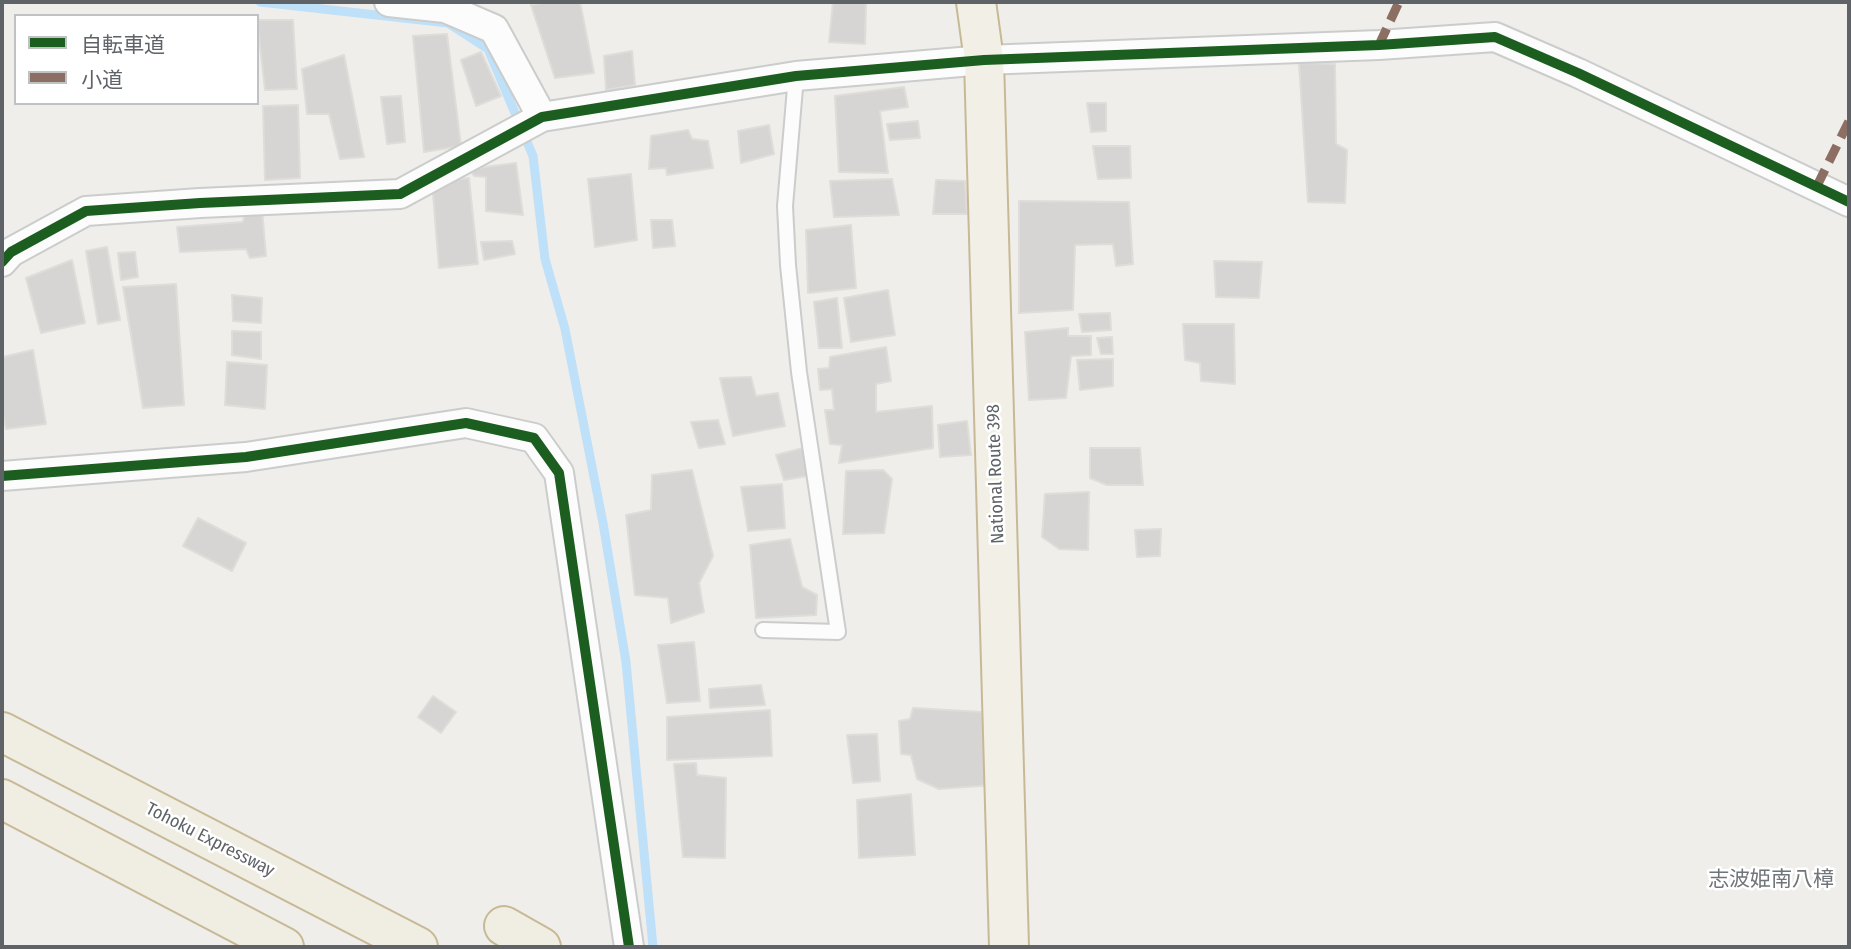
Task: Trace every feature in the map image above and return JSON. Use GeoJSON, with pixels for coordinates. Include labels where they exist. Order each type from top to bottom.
{"type":"FeatureCollection","features":[{"type":"Feature","properties":{"kind":"highway","name":"National Route 398"},"geometry":{"type":"LineString","coordinates":[[976,2],[984,60],[1009,947]]}},
{"type":"Feature","properties":{"kind":"highway","name":"Tohoku Expressway"},"geometry":{"type":"LineString","coordinates":[[2,732],[418,947]]}},
{"type":"Feature","properties":{"kind":"highway"},"geometry":{"type":"LineString","coordinates":[[2,799],[284,947]]}},
{"type":"Feature","properties":{"kind":"highway"},"geometry":{"type":"LineString","coordinates":[[504,926],[541,947]]}},
{"type":"Feature","properties":{"kind":"street"},"geometry":{"type":"LineString","coordinates":[[389,2],[492,15],[540,118]]}},
{"type":"Feature","properties":{"kind":"street"},"geometry":{"type":"LineString","coordinates":[[2,262],[11,253],[86,211],[212,202],[400,194],[540,118],[796,76],[984,60],[1379,45],[1495,37],[1578,73],[1849,202]]}},
{"type":"Feature","properties":{"kind":"street"},"geometry":{"type":"LineString","coordinates":[[2,476],[246,457],[466,423],[534,438],[559,473],[635,943]]}},
{"type":"Feature","properties":{"kind":"lane"},"geometry":{"type":"LineString","coordinates":[[763,630],[838,632],[799,372],[788,265],[785,206],[796,76]]}},
{"type":"Feature","properties":{"kind":"building"},"geometry":{"type":"Polygon","coordinates":[[[580,2],[594,73],[555,78],[531,5],[580,2]]]}},
{"type":"Feature","properties":{"kind":"building"},"geometry":{"type":"Polygon","coordinates":[[[833,2],[866,2],[865,44],[829,42],[833,2]]]}},
{"type":"Feature","properties":{"kind":"building"},"geometry":{"type":"Polygon","coordinates":[[[259,20],[293,20],[297,89],[265,90],[259,20]]]}},
{"type":"Feature","properties":{"kind":"building"},"geometry":{"type":"Polygon","coordinates":[[[447,34],[461,146],[424,152],[413,36],[447,34]]]}},
{"type":"Feature","properties":{"kind":"building"},"geometry":{"type":"Polygon","coordinates":[[[632,51],[635,85],[606,90],[604,56],[632,51]]]}},
{"type":"Feature","properties":{"kind":"building"},"geometry":{"type":"Polygon","coordinates":[[[481,52],[501,96],[476,106],[461,60],[481,52]]]}},
{"type":"Feature","properties":{"kind":"building"},"geometry":{"type":"Polygon","coordinates":[[[344,55],[364,157],[340,159],[329,114],[307,114],[302,69],[344,55]]]}},
{"type":"Feature","properties":{"kind":"building"},"geometry":{"type":"Polygon","coordinates":[[[1299,63],[1335,64],[1336,144],[1347,150],[1345,203],[1308,202],[1299,63]]]}},
{"type":"Feature","properties":{"kind":"building"},"geometry":{"type":"Polygon","coordinates":[[[904,87],[908,107],[880,111],[888,173],[839,172],[835,96],[904,87]]]}},
{"type":"Feature","properties":{"kind":"building"},"geometry":{"type":"Polygon","coordinates":[[[401,96],[405,142],[387,144],[381,97],[401,96]]]}},
{"type":"Feature","properties":{"kind":"building"},"geometry":{"type":"Polygon","coordinates":[[[1087,103],[1106,103],[1106,131],[1091,132],[1087,103]]]}},
{"type":"Feature","properties":{"kind":"building"},"geometry":{"type":"Polygon","coordinates":[[[298,105],[300,178],[265,180],[263,106],[298,105]]]}},
{"type":"Feature","properties":{"kind":"building"},"geometry":{"type":"Polygon","coordinates":[[[918,121],[920,138],[890,140],[887,124],[918,121]]]}},
{"type":"Feature","properties":{"kind":"building"},"geometry":{"type":"Polygon","coordinates":[[[769,125],[774,154],[741,163],[738,131],[769,125]]]}},
{"type":"Feature","properties":{"kind":"building"},"geometry":{"type":"Polygon","coordinates":[[[688,130],[692,139],[708,141],[713,168],[667,175],[666,168],[649,169],[651,136],[688,130]]]}},
{"type":"Feature","properties":{"kind":"building"},"geometry":{"type":"Polygon","coordinates":[[[1093,146],[1130,146],[1131,178],[1098,179],[1093,146]]]}},
{"type":"Feature","properties":{"kind":"building"},"geometry":{"type":"Polygon","coordinates":[[[516,163],[523,215],[486,211],[486,177],[474,176],[470,169],[516,163]]]}},
{"type":"Feature","properties":{"kind":"building"},"geometry":{"type":"Polygon","coordinates":[[[631,174],[637,240],[595,247],[588,179],[631,174]]]}},
{"type":"Feature","properties":{"kind":"building"},"geometry":{"type":"Polygon","coordinates":[[[469,178],[478,264],[439,268],[432,182],[469,178]]]}},
{"type":"Feature","properties":{"kind":"building"},"geometry":{"type":"Polygon","coordinates":[[[892,179],[899,215],[834,217],[830,181],[892,179]]]}},
{"type":"Feature","properties":{"kind":"building"},"geometry":{"type":"Polygon","coordinates":[[[936,180],[965,181],[967,214],[933,214],[936,180]]]}},
{"type":"Feature","properties":{"kind":"building"},"geometry":{"type":"Polygon","coordinates":[[[1019,201],[1129,202],[1133,264],[1116,266],[1113,244],[1075,245],[1073,310],[1019,313],[1019,201]]]}},
{"type":"Feature","properties":{"kind":"building"},"geometry":{"type":"Polygon","coordinates":[[[262,209],[266,256],[250,258],[246,249],[180,252],[177,227],[243,222],[245,211],[262,209]]]}},
{"type":"Feature","properties":{"kind":"building"},"geometry":{"type":"Polygon","coordinates":[[[651,220],[672,220],[675,246],[653,248],[651,220]]]}},
{"type":"Feature","properties":{"kind":"building"},"geometry":{"type":"Polygon","coordinates":[[[851,225],[856,288],[808,293],[806,230],[851,225]]]}},
{"type":"Feature","properties":{"kind":"building"},"geometry":{"type":"Polygon","coordinates":[[[512,241],[515,254],[484,260],[481,242],[512,241]]]}},
{"type":"Feature","properties":{"kind":"building"},"geometry":{"type":"Polygon","coordinates":[[[107,247],[120,320],[98,324],[86,251],[107,247]]]}},
{"type":"Feature","properties":{"kind":"building"},"geometry":{"type":"Polygon","coordinates":[[[135,252],[138,277],[121,280],[118,253],[135,252]]]}},
{"type":"Feature","properties":{"kind":"building"},"geometry":{"type":"Polygon","coordinates":[[[72,260],[85,323],[41,333],[26,278],[72,260]]]}},
{"type":"Feature","properties":{"kind":"building"},"geometry":{"type":"Polygon","coordinates":[[[1214,261],[1262,262],[1259,298],[1216,297],[1214,261]]]}},
{"type":"Feature","properties":{"kind":"building"},"geometry":{"type":"Polygon","coordinates":[[[176,284],[184,405],[143,408],[123,287],[176,284]]]}},
{"type":"Feature","properties":{"kind":"building"},"geometry":{"type":"Polygon","coordinates":[[[888,290],[895,335],[851,342],[844,298],[888,290]]]}},
{"type":"Feature","properties":{"kind":"building"},"geometry":{"type":"Polygon","coordinates":[[[232,295],[262,298],[261,323],[233,321],[232,295]]]}},
{"type":"Feature","properties":{"kind":"building"},"geometry":{"type":"Polygon","coordinates":[[[837,298],[842,348],[819,348],[814,302],[837,298]]]}},
{"type":"Feature","properties":{"kind":"building"},"geometry":{"type":"Polygon","coordinates":[[[1110,313],[1111,330],[1082,332],[1079,314],[1110,313]]]}},
{"type":"Feature","properties":{"kind":"building"},"geometry":{"type":"Polygon","coordinates":[[[1183,324],[1234,324],[1235,384],[1201,381],[1200,363],[1185,360],[1183,324]]]}},
{"type":"Feature","properties":{"kind":"building"},"geometry":{"type":"Polygon","coordinates":[[[1068,328],[1068,336],[1091,336],[1091,355],[1071,356],[1066,398],[1029,400],[1025,332],[1068,328]]]}},
{"type":"Feature","properties":{"kind":"building"},"geometry":{"type":"Polygon","coordinates":[[[232,331],[261,332],[261,359],[232,355],[232,331]]]}},
{"type":"Feature","properties":{"kind":"building"},"geometry":{"type":"Polygon","coordinates":[[[1112,337],[1113,354],[1101,354],[1097,338],[1112,337]]]}},
{"type":"Feature","properties":{"kind":"building"},"geometry":{"type":"Polygon","coordinates":[[[886,347],[891,381],[876,384],[876,412],[932,406],[933,448],[839,463],[842,445],[830,444],[825,410],[834,410],[832,389],[820,390],[818,369],[829,368],[830,357],[886,347]]]}},
{"type":"Feature","properties":{"kind":"building"},"geometry":{"type":"Polygon","coordinates":[[[33,350],[46,424],[6,429],[2,410],[2,357],[33,350]]]}},
{"type":"Feature","properties":{"kind":"building"},"geometry":{"type":"Polygon","coordinates":[[[1113,359],[1113,386],[1080,390],[1077,360],[1113,359]]]}},
{"type":"Feature","properties":{"kind":"building"},"geometry":{"type":"Polygon","coordinates":[[[227,362],[267,365],[265,409],[225,405],[227,362]]]}},
{"type":"Feature","properties":{"kind":"building"},"geometry":{"type":"Polygon","coordinates":[[[751,377],[756,396],[778,393],[785,426],[733,436],[720,378],[751,377]]]}},
{"type":"Feature","properties":{"kind":"building"},"geometry":{"type":"Polygon","coordinates":[[[718,420],[725,444],[699,448],[691,422],[718,420]]]}},
{"type":"Feature","properties":{"kind":"building"},"geometry":{"type":"Polygon","coordinates":[[[967,421],[971,455],[940,457],[938,425],[967,421]]]}},
{"type":"Feature","properties":{"kind":"building"},"geometry":{"type":"Polygon","coordinates":[[[803,448],[808,476],[784,480],[776,455],[803,448]]]}},
{"type":"Feature","properties":{"kind":"building"},"geometry":{"type":"Polygon","coordinates":[[[1090,448],[1140,448],[1143,485],[1107,485],[1090,478],[1090,448]]]}},
{"type":"Feature","properties":{"kind":"building"},"geometry":{"type":"Polygon","coordinates":[[[692,470],[713,556],[699,583],[704,612],[671,623],[668,598],[635,595],[626,515],[651,510],[652,475],[692,470]]]}},
{"type":"Feature","properties":{"kind":"building"},"geometry":{"type":"Polygon","coordinates":[[[883,470],[892,479],[884,533],[843,534],[846,471],[883,470]]]}},
{"type":"Feature","properties":{"kind":"building"},"geometry":{"type":"Polygon","coordinates":[[[782,484],[785,528],[748,531],[741,487],[782,484]]]}},
{"type":"Feature","properties":{"kind":"building"},"geometry":{"type":"Polygon","coordinates":[[[1089,492],[1088,550],[1059,549],[1042,537],[1045,494],[1089,492]]]}},
{"type":"Feature","properties":{"kind":"building"},"geometry":{"type":"Polygon","coordinates":[[[198,518],[246,543],[232,571],[183,546],[198,518]]]}},
{"type":"Feature","properties":{"kind":"building"},"geometry":{"type":"Polygon","coordinates":[[[1161,529],[1160,556],[1137,557],[1135,530],[1161,529]]]}},
{"type":"Feature","properties":{"kind":"building"},"geometry":{"type":"Polygon","coordinates":[[[790,539],[802,587],[817,595],[816,615],[756,618],[750,545],[790,539]]]}},
{"type":"Feature","properties":{"kind":"building"},"geometry":{"type":"Polygon","coordinates":[[[694,642],[700,701],[667,703],[658,645],[694,642]]]}},
{"type":"Feature","properties":{"kind":"building"},"geometry":{"type":"Polygon","coordinates":[[[761,685],[765,705],[710,708],[709,689],[761,685]]]}},
{"type":"Feature","properties":{"kind":"building"},"geometry":{"type":"Polygon","coordinates":[[[433,696],[456,712],[441,733],[418,717],[433,696]]]}},
{"type":"Feature","properties":{"kind":"building"},"geometry":{"type":"Polygon","coordinates":[[[913,708],[982,712],[992,785],[939,789],[917,779],[911,755],[901,754],[899,721],[910,719],[913,708]]]}},
{"type":"Feature","properties":{"kind":"building"},"geometry":{"type":"Polygon","coordinates":[[[770,710],[772,756],[667,760],[667,717],[770,710]]]}},
{"type":"Feature","properties":{"kind":"building"},"geometry":{"type":"Polygon","coordinates":[[[877,734],[880,781],[853,783],[847,735],[877,734]]]}},
{"type":"Feature","properties":{"kind":"building"},"geometry":{"type":"Polygon","coordinates":[[[696,763],[697,775],[726,778],[725,858],[683,857],[674,764],[696,763]]]}},
{"type":"Feature","properties":{"kind":"building"},"geometry":{"type":"Polygon","coordinates":[[[911,794],[915,855],[859,858],[857,800],[911,794]]]}},
{"type":"Feature","properties":{"kind":"waterway"},"geometry":{"type":"LineString","coordinates":[[260,2],[448,23],[488,49],[533,156],[545,259],[565,329],[603,523],[626,662],[653,947]]}},
{"type":"Feature","properties":{"kind":"marked path"},"geometry":{"type":"LineString","coordinates":[[1379,45],[1399,2]]}},
{"type":"Feature","properties":{"kind":"marked path"},"geometry":{"type":"LineString","coordinates":[[1817,186],[1849,121]]}},
{"type":"Feature","properties":{"kind":"cycle path"},"geometry":{"type":"LineString","coordinates":[[2,262],[11,252],[86,211],[400,194],[542,117],[796,76],[984,60],[1379,45],[1495,37],[1578,73],[1849,202]]}},
{"type":"Feature","properties":{"kind":"cycle path"},"geometry":{"type":"LineString","coordinates":[[2,476],[246,457],[466,423],[534,438],[559,473],[629,947]]}},
{"type":"Feature","properties":{"kind":"district","name":"志波姫南八樟"},"geometry":{"type":"Point","coordinates":[1771,880]}}]}
